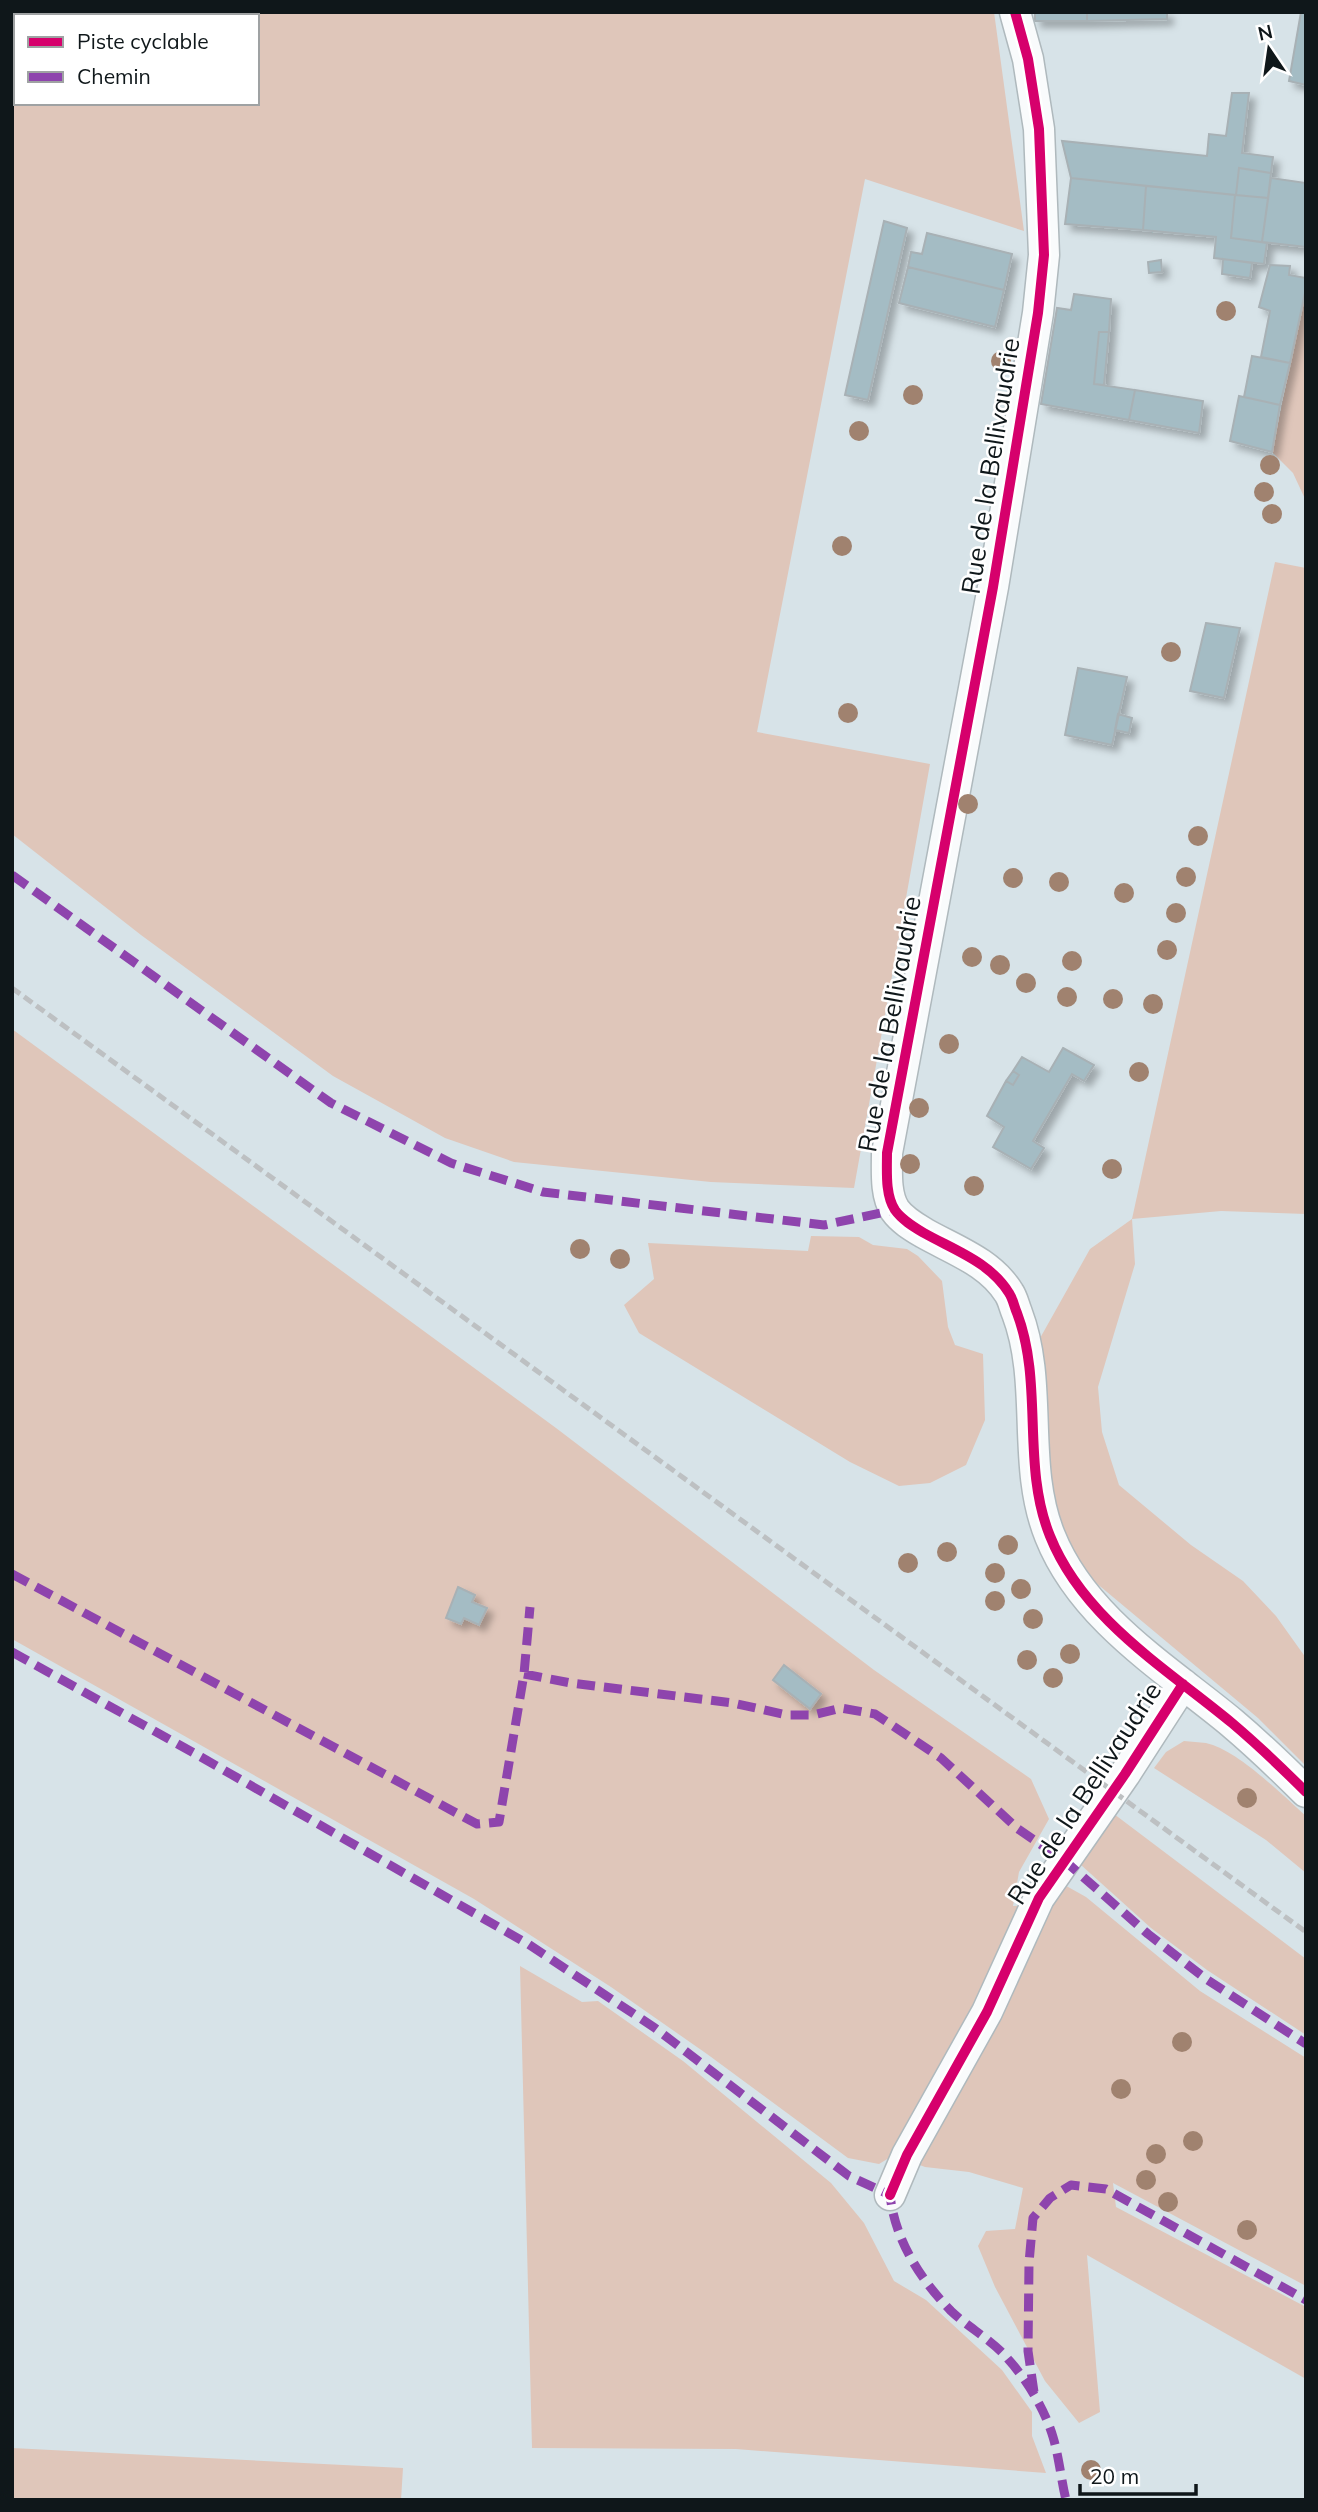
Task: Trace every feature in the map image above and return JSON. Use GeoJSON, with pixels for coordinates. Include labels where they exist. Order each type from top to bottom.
{"type":"FeatureCollection","features":[{"type":"Feature","properties":{"kind":"street","name":"Rue de la Bellivaudrie"},"geometry":{"type":"LineString","coordinates":[[890,2195],[907,2155],[971,2044],[1039,1898],[1125,1774],[1183,1684],[1147,1657],[1104,1616],[1069,1573],[1049,1536],[1038,1496],[1028,1354],[1010,1293],[988,1268],[911,1225],[895,1210],[887,1182],[887,1153],[993,587],[1038,313],[1044,254],[1039,129],[1028,59],[1015,12]]}},
{"type":"Feature","properties":{"kind":"street"},"geometry":{"type":"LineString","coordinates":[[1183,1684],[1234,1724],[1306,1792]]}},
{"type":"Feature","properties":{"kind":"shaded area"},"geometry":{"type":"Polygon","coordinates":[[[12,12],[994,12],[1024,231],[865,179],[757,732],[930,764],[854,1188],[711,1182],[514,1162],[445,1138],[333,1076],[141,935],[12,834],[12,12]]]}},
{"type":"Feature","properties":{"kind":"shaded area"},"geometry":{"type":"Polygon","coordinates":[[[1306,288],[1306,501],[1293,473],[1272,452],[1306,288]]]}},
{"type":"Feature","properties":{"kind":"shaded area"},"geometry":{"type":"Polygon","coordinates":[[[1275,562],[1306,568],[1306,1214],[1221,1211],[1132,1219],[1275,562]]]}},
{"type":"Feature","properties":{"kind":"shaded area"},"geometry":{"type":"Polygon","coordinates":[[[12,1029],[556,1428],[874,1670],[1031,1779],[1049,1819],[1019,1872],[1013,1906],[1045,1905],[1061,1883],[1086,1897],[1200,1991],[1306,2058],[1306,2286],[1113,2183],[1116,2207],[1306,2307],[1306,2379],[1087,2255],[1100,2412],[1079,2423],[1045,2381],[995,2287],[978,2246],[986,2231],[1015,2229],[1023,2188],[969,2172],[925,2167],[894,2155],[879,2164],[848,2158],[611,1987],[474,1899],[12,1639],[12,1029]]]}},
{"type":"Feature","properties":{"kind":"shaded area"},"geometry":{"type":"Polygon","coordinates":[[[1132,1219],[1135,1264],[1098,1387],[1102,1432],[1119,1485],[1191,1545],[1243,1581],[1276,1616],[1306,1658],[1306,1766],[1258,1718],[1083,1572],[1047,1499],[1039,1340],[1090,1249],[1132,1219]]]}},
{"type":"Feature","properties":{"kind":"shaded area"},"geometry":{"type":"Polygon","coordinates":[[[811,1236],[859,1237],[873,1245],[907,1249],[918,1256],[942,1281],[948,1327],[955,1345],[983,1354],[985,1420],[966,1465],[930,1483],[899,1486],[850,1462],[639,1333],[624,1305],[654,1279],[648,1243],[808,1251],[811,1236]]]}},
{"type":"Feature","properties":{"kind":"shaded area"},"geometry":{"type":"Polygon","coordinates":[[[1184,1741],[1206,1743],[1232,1754],[1306,1816],[1306,1873],[1266,1840],[1154,1768],[1166,1752],[1184,1741]]]}},
{"type":"Feature","properties":{"kind":"shaded area"},"geometry":{"type":"Polygon","coordinates":[[[1114,1814],[1306,1959],[1306,2035],[1207,1970],[1151,1928],[1081,1865],[1114,1814]]]}},
{"type":"Feature","properties":{"kind":"shaded area"},"geometry":{"type":"Polygon","coordinates":[[[520,1966],[582,2002],[598,2001],[683,2061],[831,2183],[864,2223],[894,2281],[926,2300],[1002,2370],[1032,2412],[1032,2436],[1046,2473],[736,2449],[532,2448],[520,1966]]]}},
{"type":"Feature","properties":{"kind":"shaded area"},"geometry":{"type":"Polygon","coordinates":[[[12,2448],[403,2468],[401,2500],[12,2500],[12,2448]]]}},
{"type":"Feature","properties":{"kind":"building"},"geometry":{"type":"Polygon","coordinates":[[[1035,12],[1087,12],[1087,21],[1035,21],[1035,12]]]}},
{"type":"Feature","properties":{"kind":"building"},"geometry":{"type":"Polygon","coordinates":[[[1087,12],[1167,12],[1167,19],[1087,21],[1087,12]]]}},
{"type":"Feature","properties":{"kind":"building"},"geometry":{"type":"Polygon","coordinates":[[[1301,12],[1306,12],[1306,85],[1289,81],[1301,12]]]}},
{"type":"Feature","properties":{"kind":"building"},"geometry":{"type":"Polygon","coordinates":[[[1232,93],[1249,93],[1242,153],[1273,157],[1271,173],[1239,168],[1236,195],[1071,178],[1062,141],[1207,156],[1209,134],[1226,136],[1232,93]]]}},
{"type":"Feature","properties":{"kind":"building"},"geometry":{"type":"Polygon","coordinates":[[[1239,168],[1271,173],[1268,198],[1236,195],[1239,168]]]}},
{"type":"Feature","properties":{"kind":"building"},"geometry":{"type":"Polygon","coordinates":[[[1071,178],[1146,186],[1143,230],[1065,224],[1071,178]]]}},
{"type":"Feature","properties":{"kind":"building"},"geometry":{"type":"Polygon","coordinates":[[[1271,178],[1306,183],[1306,247],[1262,242],[1271,178]]]}},
{"type":"Feature","properties":{"kind":"building"},"geometry":{"type":"Polygon","coordinates":[[[1146,186],[1235,195],[1231,238],[1267,243],[1264,264],[1214,258],[1216,237],[1143,230],[1146,186]]]}},
{"type":"Feature","properties":{"kind":"building"},"geometry":{"type":"Polygon","coordinates":[[[1235,195],[1268,198],[1262,242],[1231,238],[1235,195]]]}},
{"type":"Feature","properties":{"kind":"building"},"geometry":{"type":"Polygon","coordinates":[[[884,221],[907,228],[868,400],[845,395],[884,221]]]}},
{"type":"Feature","properties":{"kind":"building"},"geometry":{"type":"Polygon","coordinates":[[[927,233],[1012,254],[1004,290],[908,267],[911,252],[922,254],[927,233]]]}},
{"type":"Feature","properties":{"kind":"building"},"geometry":{"type":"Polygon","coordinates":[[[1223,259],[1252,263],[1250,278],[1222,274],[1223,259]]]}},
{"type":"Feature","properties":{"kind":"building"},"geometry":{"type":"Polygon","coordinates":[[[1161,260],[1162,272],[1149,273],[1148,262],[1161,260]]]}},
{"type":"Feature","properties":{"kind":"building"},"geometry":{"type":"Polygon","coordinates":[[[1270,265],[1290,266],[1289,275],[1306,278],[1290,363],[1261,357],[1270,311],[1259,307],[1270,265]]]}},
{"type":"Feature","properties":{"kind":"building"},"geometry":{"type":"Polygon","coordinates":[[[908,267],[1004,290],[995,327],[899,303],[908,267]]]}},
{"type":"Feature","properties":{"kind":"building"},"geometry":{"type":"Polygon","coordinates":[[[1074,294],[1111,299],[1109,332],[1099,332],[1094,384],[1135,390],[1129,420],[1041,404],[1057,308],[1071,310],[1074,294]]]}},
{"type":"Feature","properties":{"kind":"building"},"geometry":{"type":"Polygon","coordinates":[[[1099,332],[1109,332],[1104,385],[1094,384],[1099,332]]]}},
{"type":"Feature","properties":{"kind":"building"},"geometry":{"type":"Polygon","coordinates":[[[1252,356],[1290,363],[1280,405],[1244,397],[1252,356]]]}},
{"type":"Feature","properties":{"kind":"building"},"geometry":{"type":"Polygon","coordinates":[[[1135,390],[1203,401],[1199,433],[1129,420],[1135,390]]]}},
{"type":"Feature","properties":{"kind":"building"},"geometry":{"type":"Polygon","coordinates":[[[1239,396],[1280,405],[1272,452],[1230,441],[1239,396]]]}},
{"type":"Feature","properties":{"kind":"building"},"geometry":{"type":"Polygon","coordinates":[[[1206,623],[1240,628],[1224,698],[1190,691],[1206,623]]]}},
{"type":"Feature","properties":{"kind":"building"},"geometry":{"type":"Polygon","coordinates":[[[1078,668],[1127,677],[1112,745],[1065,735],[1078,668]]]}},
{"type":"Feature","properties":{"kind":"building"},"geometry":{"type":"Polygon","coordinates":[[[1118,714],[1132,718],[1129,733],[1115,730],[1118,714]]]}},
{"type":"Feature","properties":{"kind":"building"},"geometry":{"type":"Polygon","coordinates":[[[1063,1048],[1094,1065],[1084,1081],[1072,1074],[1033,1141],[1044,1148],[1031,1169],[993,1147],[1004,1127],[987,1116],[1006,1081],[1013,1085],[1019,1075],[1013,1071],[1022,1057],[1049,1072],[1063,1048]]]}},
{"type":"Feature","properties":{"kind":"building"},"geometry":{"type":"Polygon","coordinates":[[[1013,1071],[1019,1075],[1013,1085],[1006,1081],[1013,1071]]]}},
{"type":"Feature","properties":{"kind":"building"},"geometry":{"type":"Polygon","coordinates":[[[458,1587],[475,1595],[472,1602],[487,1608],[479,1625],[464,1618],[461,1624],[446,1618],[458,1587]]]}},
{"type":"Feature","properties":{"kind":"building"},"geometry":{"type":"Polygon","coordinates":[[[784,1665],[821,1694],[810,1709],[773,1680],[784,1665]]]}},
{"type":"Feature","properties":{"kind":"railway"},"geometry":{"type":"LineString","coordinates":[[12,988],[1306,1932]]}},
{"type":"Feature","properties":{"kind":"marked path"},"geometry":{"type":"LineString","coordinates":[[12,875],[331,1103],[451,1163],[543,1192],[824,1225],[895,1210]]}},
{"type":"Feature","properties":{"kind":"marked path"},"geometry":{"type":"LineString","coordinates":[[12,1574],[477,1824],[499,1822],[524,1674],[530,1607]]}},
{"type":"Feature","properties":{"kind":"marked path"},"geometry":{"type":"LineString","coordinates":[[12,1652],[528,1944],[655,2028],[849,2176],[890,2195],[903,2243],[929,2286],[951,2311],[1002,2352],[1035,2396],[1053,2437],[1066,2500]]}},
{"type":"Feature","properties":{"kind":"marked path"},"geometry":{"type":"LineString","coordinates":[[524,1674],[571,1683],[733,1703],[787,1715],[813,1715],[841,1708],[875,1714],[941,1758],[1018,1829],[1065,1861],[1148,1934],[1206,1979],[1306,2044]]}},
{"type":"Feature","properties":{"kind":"marked path"},"geometry":{"type":"LineString","coordinates":[[1034,2392],[1028,2351],[1029,2263],[1033,2218],[1050,2198],[1071,2185],[1106,2189],[1306,2300]]}},
{"type":"Feature","properties":{"kind":"cycle path"},"geometry":{"type":"LineString","coordinates":[[1015,12],[1028,59],[1039,129],[1044,255],[1038,313],[993,587],[887,1153],[888,1190],[895,1210],[905,1220],[982,1265],[1001,1282],[1010,1295],[1025,1340],[1032,1396],[1036,1481],[1041,1509],[1050,1536],[1083,1593],[1129,1640],[1232,1723],[1306,1792]]}},
{"type":"Feature","properties":{"kind":"cycle path"},"geometry":{"type":"LineString","coordinates":[[890,2195],[907,2155],[987,2012],[1039,1898],[1125,1774],[1183,1684]]}}]}
